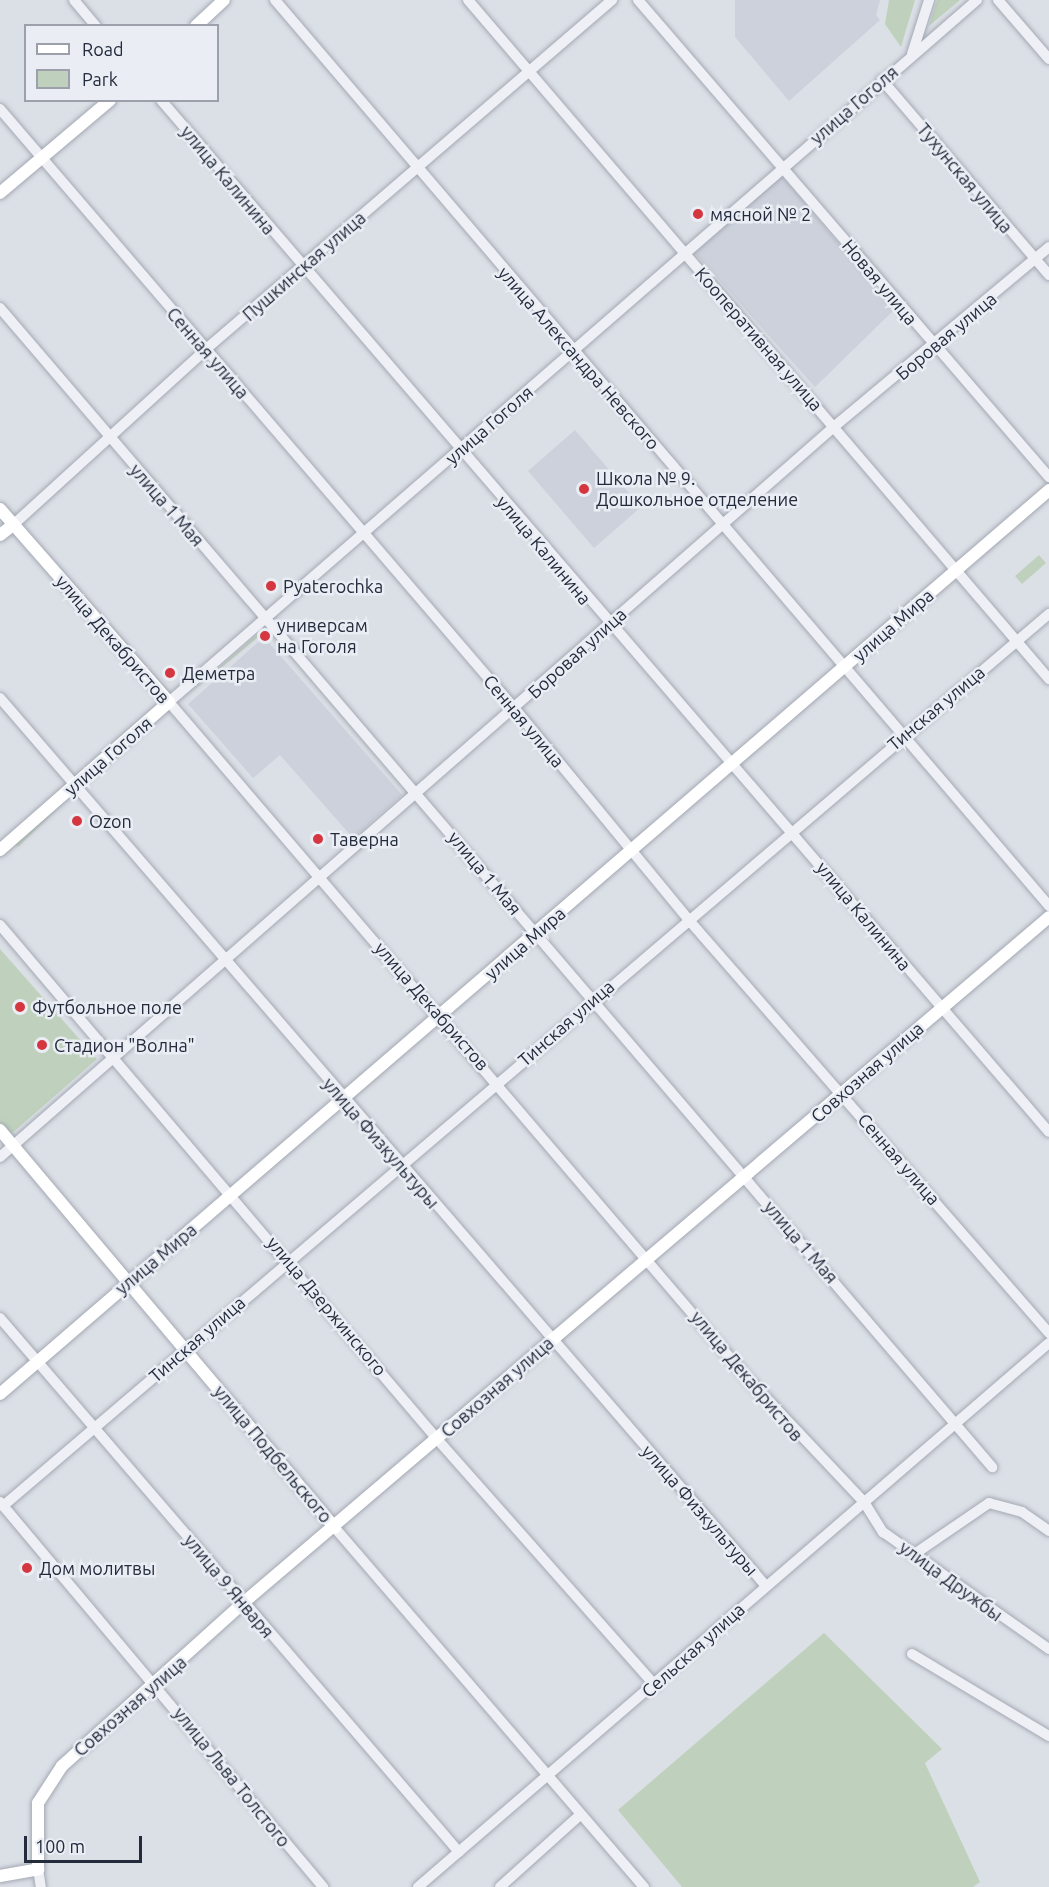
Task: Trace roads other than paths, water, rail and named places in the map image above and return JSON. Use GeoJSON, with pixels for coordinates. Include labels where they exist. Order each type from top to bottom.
{"type":"FeatureCollection","features":[{"type":"Feature","properties":{"kind":"main road"},"geometry":{"type":"LineString","coordinates":[[198,24],[224,0]]}},
{"type":"Feature","properties":{"kind":"main road"},"geometry":{"type":"LineString","coordinates":[[0,193],[108,102]]}},
{"type":"Feature","properties":{"kind":"main road","name":"улица Мира"},"geometry":{"type":"LineString","coordinates":[[0,1394],[341,1098],[536,935],[631,850],[1049,490]]}},
{"type":"Feature","properties":{"kind":"main road","name":"улица Декабристов"},"geometry":{"type":"LineString","coordinates":[[0,509],[169,702]]}},
{"type":"Feature","properties":{"kind":"main road","name":"Пушкинская улица"},"geometry":{"type":"LineString","coordinates":[[0,535],[13,525]]}},
{"type":"Feature","properties":{"kind":"main road","name":"улица Гоголя"},"geometry":{"type":"LineString","coordinates":[[0,850],[169,702]]}},
{"type":"Feature","properties":{"kind":"main road","name":"Совхозная улица"},"geometry":{"type":"LineString","coordinates":[[38,1869],[39,1803],[62,1766],[157,1685],[243,1603],[1049,917]]}},
{"type":"Feature","properties":{"kind":"main road","name":"улица Подбельского"},"geometry":{"type":"LineString","coordinates":[[0,1130],[335,1527]]}},
{"type":"Feature","properties":{"kind":"main road"},"geometry":{"type":"LineString","coordinates":[[0,1876],[38,1869]]}},
{"type":"Feature","properties":{"kind":"street"},"geometry":{"type":"LineString","coordinates":[[74,0],[94,24]]}},
{"type":"Feature","properties":{"kind":"street","name":"улица Александра Невского"},"geometry":{"type":"LineString","coordinates":[[274,0],[1049,906]]}},
{"type":"Feature","properties":{"kind":"street","name":"Кооперативная улица"},"geometry":{"type":"LineString","coordinates":[[468,0],[528,74],[835,426],[955,571],[1049,679]]}},
{"type":"Feature","properties":{"kind":"street","name":"Пушкинская улица"},"geometry":{"type":"LineString","coordinates":[[13,525],[205,350],[303,269],[416,166],[528,74],[612,0]]}},
{"type":"Feature","properties":{"kind":"street","name":"Новая улица"},"geometry":{"type":"LineString","coordinates":[[638,0],[935,348],[1049,477]]}},
{"type":"Feature","properties":{"kind":"street"},"geometry":{"type":"LineString","coordinates":[[912,54],[929,0]]}},
{"type":"Feature","properties":{"kind":"street","name":"улица Гоголя"},"geometry":{"type":"LineString","coordinates":[[169,702],[365,534],[882,80],[977,0]]}},
{"type":"Feature","properties":{"kind":"street"},"geometry":{"type":"LineString","coordinates":[[998,0],[1049,58]]}},
{"type":"Feature","properties":{"kind":"street","name":"Тухунская улица"},"geometry":{"type":"LineString","coordinates":[[882,80],[1049,275]]}},
{"type":"Feature","properties":{"kind":"street","name":"улица Калинина"},"geometry":{"type":"LineString","coordinates":[[163,102],[607,625],[792,832],[1049,1132]]}},
{"type":"Feature","properties":{"kind":"street","name":"Сенная улица"},"geometry":{"type":"LineString","coordinates":[[0,110],[515,709],[687,918],[843,1093],[1049,1332]]}},
{"type":"Feature","properties":{"kind":"street","name":"Боровая улица"},"geometry":{"type":"LineString","coordinates":[[0,1157],[224,959],[515,709],[607,625],[835,426],[935,348],[1049,247]]}},
{"type":"Feature","properties":{"kind":"street","name":"улица 1 Мая"},"geometry":{"type":"LineString","coordinates":[[0,308],[108,437],[417,792],[536,935],[959,1425],[992,1467]]}},
{"type":"Feature","properties":{"kind":"street","name":"Тинская улица"},"geometry":{"type":"LineString","coordinates":[[2,1504],[95,1428],[687,918],[1049,614]]}},
{"type":"Feature","properties":{"kind":"street","name":"улица Физкультуры"},"geometry":{"type":"LineString","coordinates":[[0,698],[76,784],[341,1098],[765,1585]]}},
{"type":"Feature","properties":{"kind":"street","name":"улица Декабристов"},"geometry":{"type":"LineString","coordinates":[[169,702],[816,1456],[864,1502]]}},
{"type":"Feature","properties":{"kind":"street","name":"улица Дзержинского"},"geometry":{"type":"LineString","coordinates":[[0,925],[233,1194],[437,1439],[655,1685]]}},
{"type":"Feature","properties":{"kind":"street","name":"улица 9 Января"},"geometry":{"type":"LineString","coordinates":[[0,1318],[459,1852]]}},
{"type":"Feature","properties":{"kind":"street","name":"Сельская улица"},"geometry":{"type":"LineString","coordinates":[[418,1887],[655,1685],[765,1585],[959,1425],[1049,1343]]}},
{"type":"Feature","properties":{"kind":"street","name":"улица Дружбы"},"geometry":{"type":"LineString","coordinates":[[864,1502],[884,1532],[913,1555],[1049,1649]]}},
{"type":"Feature","properties":{"kind":"street"},"geometry":{"type":"LineString","coordinates":[[913,1555],[989,1503],[1022,1512],[1049,1530]]}},
{"type":"Feature","properties":{"kind":"street","name":"улица Льва Толстого"},"geometry":{"type":"LineString","coordinates":[[2,1504],[157,1685],[323,1887]]}},
{"type":"Feature","properties":{"kind":"street","name":"улица Подбельского"},"geometry":{"type":"LineString","coordinates":[[335,1527],[547,1778],[644,1887]]}},
{"type":"Feature","properties":{"kind":"street"},"geometry":{"type":"LineString","coordinates":[[912,1654],[1049,1736]]}},
{"type":"Feature","properties":{"kind":"street"},"geometry":{"type":"LineString","coordinates":[[500,1887],[580,1815]]}},
{"type":"Feature","properties":{"kind":"street"},"geometry":{"type":"LineString","coordinates":[[38,1869],[41,1887]]}},
{"type":"Feature","properties":{"kind":"place","name":"мясной № 2"},"geometry":{"type":"Point","coordinates":[698,214]}},
{"type":"Feature","properties":{"kind":"place","name":"Школа № 9. Дошкольное отделение"},"geometry":{"type":"Point","coordinates":[584,489]}},
{"type":"Feature","properties":{"kind":"place","name":"Pyaterochka"},"geometry":{"type":"Point","coordinates":[271,586]}},
{"type":"Feature","properties":{"kind":"place","name":"универсам на Гоголя"},"geometry":{"type":"Point","coordinates":[265,636]}},
{"type":"Feature","properties":{"kind":"place","name":"Деметра"},"geometry":{"type":"Point","coordinates":[170,673]}},
{"type":"Feature","properties":{"kind":"place","name":"Ozon"},"geometry":{"type":"Point","coordinates":[77,821]}},
{"type":"Feature","properties":{"kind":"place","name":"Таверна"},"geometry":{"type":"Point","coordinates":[318,839]}},
{"type":"Feature","properties":{"kind":"place","name":"Футбольное поле"},"geometry":{"type":"Point","coordinates":[20,1007]}},
{"type":"Feature","properties":{"kind":"place","name":"Стадион \"Волна\""},"geometry":{"type":"Point","coordinates":[42,1045]}},
{"type":"Feature","properties":{"kind":"place","name":"Дом молитвы"},"geometry":{"type":"Point","coordinates":[27,1568]}}]}
